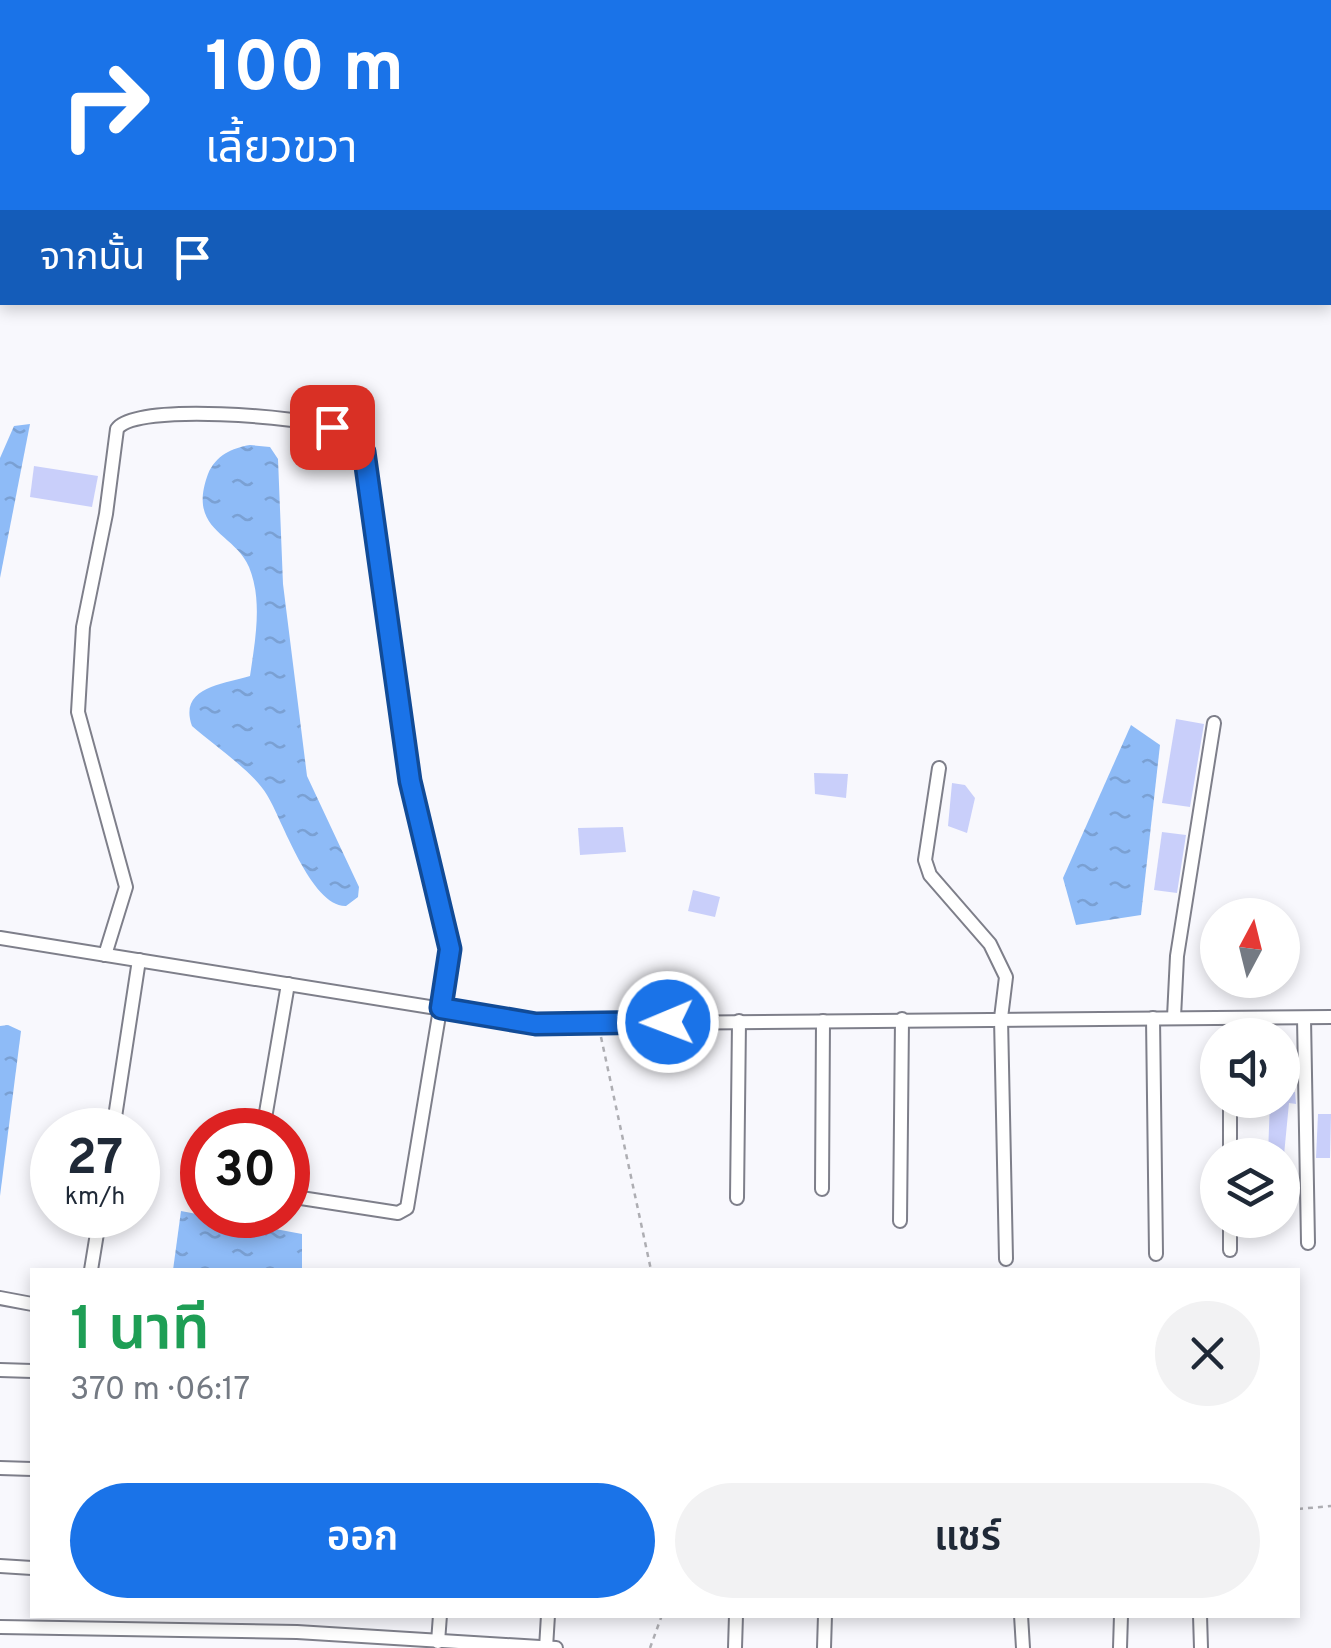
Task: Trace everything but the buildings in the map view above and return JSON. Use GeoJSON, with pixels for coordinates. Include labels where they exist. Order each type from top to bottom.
{"type":"FeatureCollection","features":[{"type":"Feature","properties":{"kind":"street"},"geometry":{"type":"LineString","coordinates":[[105,955],[126,887],[78,712],[83,627],[100,550],[117,429],[130,417],[238,414],[332,427],[355,439],[364,452],[410,781],[450,949],[407,1208],[398,1213],[310,1199]]}},
{"type":"Feature","properties":{"kind":"street"},"geometry":{"type":"LineString","coordinates":[[1174,1017],[1176,956],[1214,723]]}},
{"type":"Feature","properties":{"kind":"street"},"geometry":{"type":"LineString","coordinates":[[939,768],[925,860],[930,875],[1000,958],[1006,977],[1002,1018],[1006,1259]]}},
{"type":"Feature","properties":{"kind":"street"},"geometry":{"type":"LineString","coordinates":[[0,938],[536,1024],[1231,1018]]}},
{"type":"Feature","properties":{"kind":"street"},"geometry":{"type":"LineString","coordinates":[[116,1108],[138,960]]}},
{"type":"Feature","properties":{"kind":"street"},"geometry":{"type":"LineString","coordinates":[[267,1108],[288,984]]}},
{"type":"Feature","properties":{"kind":"street"},"geometry":{"type":"LineString","coordinates":[[1300,1018],[1331,1017]]}},
{"type":"Feature","properties":{"kind":"street"},"geometry":{"type":"LineString","coordinates":[[1152,1018],[1156,1254]]}},
{"type":"Feature","properties":{"kind":"street"},"geometry":{"type":"LineString","coordinates":[[1304,1018],[1308,1244]]}},
{"type":"Feature","properties":{"kind":"street"},"geometry":{"type":"LineString","coordinates":[[900,1221],[902,1019]]}},
{"type":"Feature","properties":{"kind":"street"},"geometry":{"type":"LineString","coordinates":[[822,1189],[823,1021]]}},
{"type":"Feature","properties":{"kind":"street"},"geometry":{"type":"LineString","coordinates":[[738,1198],[739,1022]]}},
{"type":"Feature","properties":{"kind":"street"},"geometry":{"type":"LineString","coordinates":[[92,1268],[97,1238]]}},
{"type":"Feature","properties":{"kind":"street"},"geometry":{"type":"LineString","coordinates":[[1230,1238],[1230,1250]]}},
{"type":"Feature","properties":{"kind":"street"},"geometry":{"type":"LineString","coordinates":[[0,1298],[30,1304]]}},
{"type":"Feature","properties":{"kind":"street"},"geometry":{"type":"LineString","coordinates":[[0,1370],[30,1371]]}},
{"type":"Feature","properties":{"kind":"street"},"geometry":{"type":"LineString","coordinates":[[0,1468],[30,1470]]}},
{"type":"Feature","properties":{"kind":"street"},"geometry":{"type":"LineString","coordinates":[[0,1566],[30,1568]]}},
{"type":"Feature","properties":{"kind":"street"},"geometry":{"type":"LineString","coordinates":[[438,1642],[440,1618]]}},
{"type":"Feature","properties":{"kind":"street"},"geometry":{"type":"LineString","coordinates":[[546,1648],[548,1618]]}},
{"type":"Feature","properties":{"kind":"street"},"geometry":{"type":"LineString","coordinates":[[735,1648],[736,1618]]}},
{"type":"Feature","properties":{"kind":"street"},"geometry":{"type":"LineString","coordinates":[[824,1648],[825,1618]]}},
{"type":"Feature","properties":{"kind":"street"},"geometry":{"type":"LineString","coordinates":[[1022,1618],[1023,1648]]}},
{"type":"Feature","properties":{"kind":"street"},"geometry":{"type":"LineString","coordinates":[[1120,1648],[1121,1618]]}},
{"type":"Feature","properties":{"kind":"street"},"geometry":{"type":"LineString","coordinates":[[1200,1618],[1201,1648]]}},
{"type":"Feature","properties":{"kind":"street"},"geometry":{"type":"LineString","coordinates":[[0,1628],[248,1630],[390,1643],[556,1648]]}},
{"type":"Feature","properties":{"kind":"street"},"geometry":{"type":"LineString","coordinates":[[245,1648],[248,1630]]}},
{"type":"Feature","properties":{"kind":"street"},"geometry":{"type":"LineString","coordinates":[[297,1632],[298,1648]]}},
{"type":"Feature","properties":{"kind":"path"},"geometry":{"type":"LineString","coordinates":[[598,1023],[651,1268]]}},
{"type":"Feature","properties":{"kind":"path"},"geometry":{"type":"LineString","coordinates":[[1300,1509],[1331,1506]]}},
{"type":"Feature","properties":{"kind":"path"},"geometry":{"type":"LineString","coordinates":[[650,1648],[661,1618]]}},
{"type":"Feature","properties":{"kind":"water"},"geometry":{"type":"Polygon","coordinates":[[[30,424],[0,578],[0,458],[14,426],[30,424]]]}},
{"type":"Feature","properties":{"kind":"water"},"geometry":{"type":"Polygon","coordinates":[[[250,445],[270,447],[278,459],[283,584],[307,776],[359,887],[358,897],[346,906],[333,903],[321,892],[299,860],[261,786],[192,726],[189,713],[197,695],[206,689],[250,676],[257,621],[253,580],[242,555],[208,519],[203,493],[215,462],[231,450],[250,445]]]}},
{"type":"Feature","properties":{"kind":"water"},"geometry":{"type":"Polygon","coordinates":[[[1131,725],[1160,745],[1141,915],[1076,925],[1063,878],[1131,725]]]}},
{"type":"Feature","properties":{"kind":"water"},"geometry":{"type":"Polygon","coordinates":[[[0,1026],[21,1031],[0,1196],[0,1026]]]}},
{"type":"Feature","properties":{"kind":"water"},"geometry":{"type":"Polygon","coordinates":[[[180,1218],[180,1238],[302,1238],[302,1268],[173,1268],[180,1218]]]}},
{"type":"Feature","properties":{"kind":"route"},"geometry":{"type":"LineString","coordinates":[[332,427],[355,439],[364,452],[410,781],[450,949],[441,1008],[536,1024],[668,1022]]}}]}
